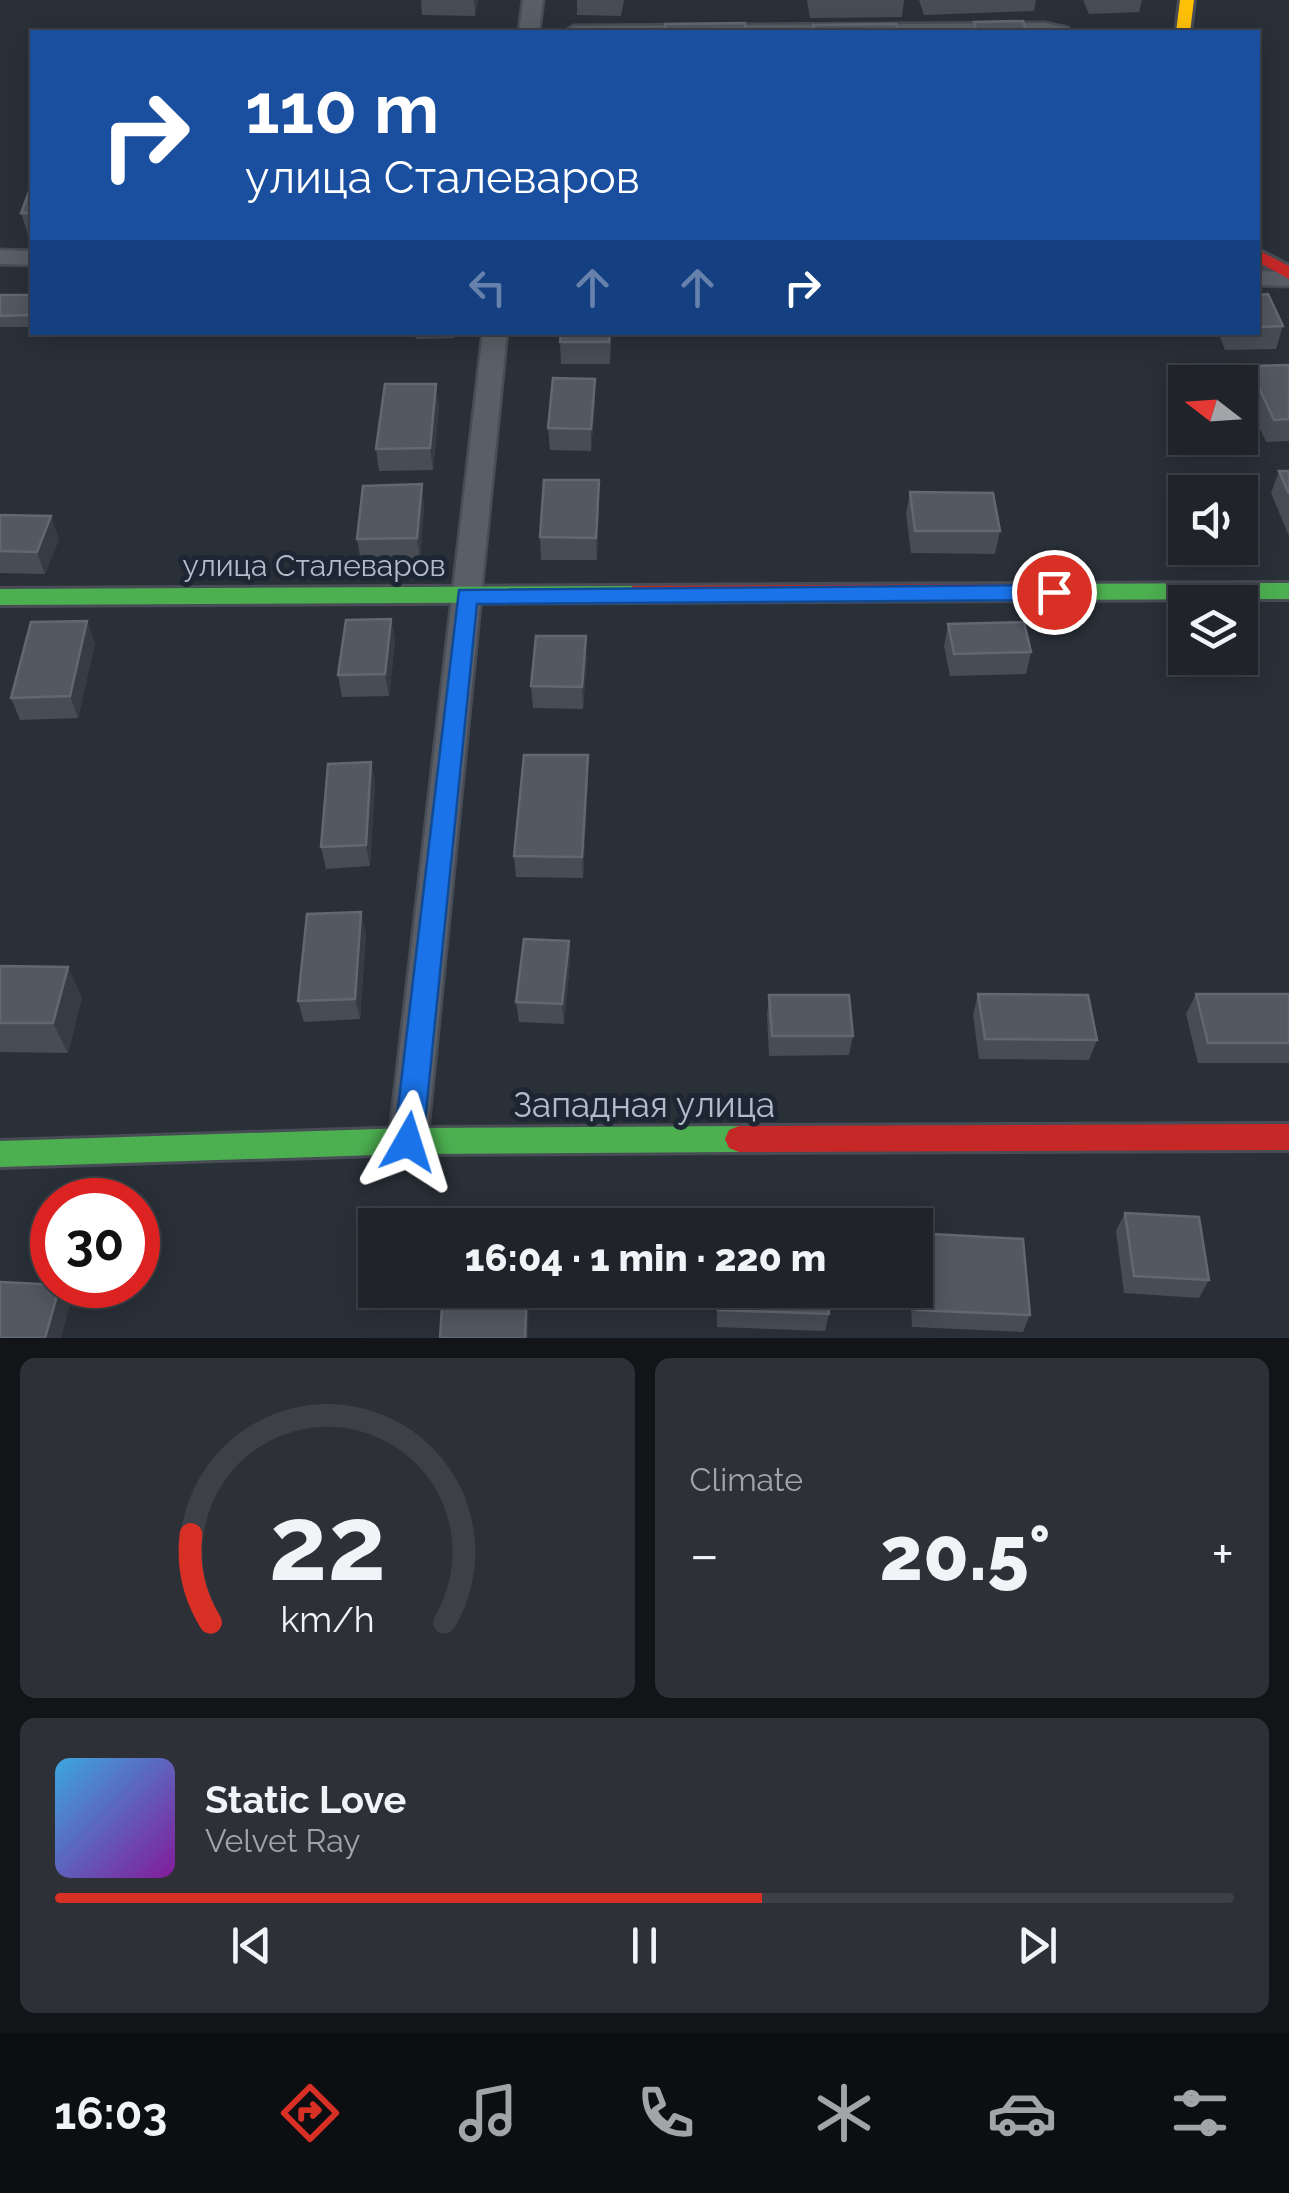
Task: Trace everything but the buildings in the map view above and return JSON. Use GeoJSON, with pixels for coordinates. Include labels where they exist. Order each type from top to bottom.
{"type":"FeatureCollection","features":[{"type":"Feature","properties":{"kind":"street"},"geometry":{"type":"LineString","coordinates":[[529,30],[533,0]]}},
{"type":"Feature","properties":{"kind":"street"},"geometry":{"type":"LineString","coordinates":[[1183,30],[1187,0]]}},
{"type":"Feature","properties":{"kind":"street"},"geometry":{"type":"LineString","coordinates":[[1260,256],[1289,276]]}},
{"type":"Feature","properties":{"kind":"street"},"geometry":{"type":"LineString","coordinates":[[0,257],[30,258]]}},
{"type":"Feature","properties":{"kind":"street"},"geometry":{"type":"LineString","coordinates":[[1260,278],[1289,276]]}},
{"type":"Feature","properties":{"kind":"street"},"geometry":{"type":"LineString","coordinates":[[408,1142],[495,335]]}},
{"type":"Feature","properties":{"kind":"street","name":"улица Сталеваров"},"geometry":{"type":"LineString","coordinates":[[0,597],[1289,591]]}},
{"type":"Feature","properties":{"kind":"street","name":"Западная улица"},"geometry":{"type":"LineString","coordinates":[[0,1154],[408,1142],[1289,1137]]}},
{"type":"Feature","properties":{"kind":"traffic: fast"},"geometry":{"type":"LineString","coordinates":[[1028,592],[1289,591]]}},
{"type":"Feature","properties":{"kind":"traffic: fast"},"geometry":{"type":"LineString","coordinates":[[0,597],[633,594]]}},
{"type":"Feature","properties":{"kind":"traffic: fast"},"geometry":{"type":"LineString","coordinates":[[0,1154],[408,1141],[739,1139]]}},
{"type":"Feature","properties":{"kind":"traffic: slow"},"geometry":{"type":"LineString","coordinates":[[1183,30],[1187,0]]}},
{"type":"Feature","properties":{"kind":"traffic: jam"},"geometry":{"type":"LineString","coordinates":[[1260,256],[1289,274]]}},
{"type":"Feature","properties":{"kind":"traffic: jam"},"geometry":{"type":"LineString","coordinates":[[633,594],[1028,592]]}},
{"type":"Feature","properties":{"kind":"traffic: jam"},"geometry":{"type":"LineString","coordinates":[[739,1139],[1289,1137]]}},
{"type":"Feature","properties":{"kind":"route"},"geometry":{"type":"LineString","coordinates":[[408,1142],[467,596],[1054,592]]}}]}
